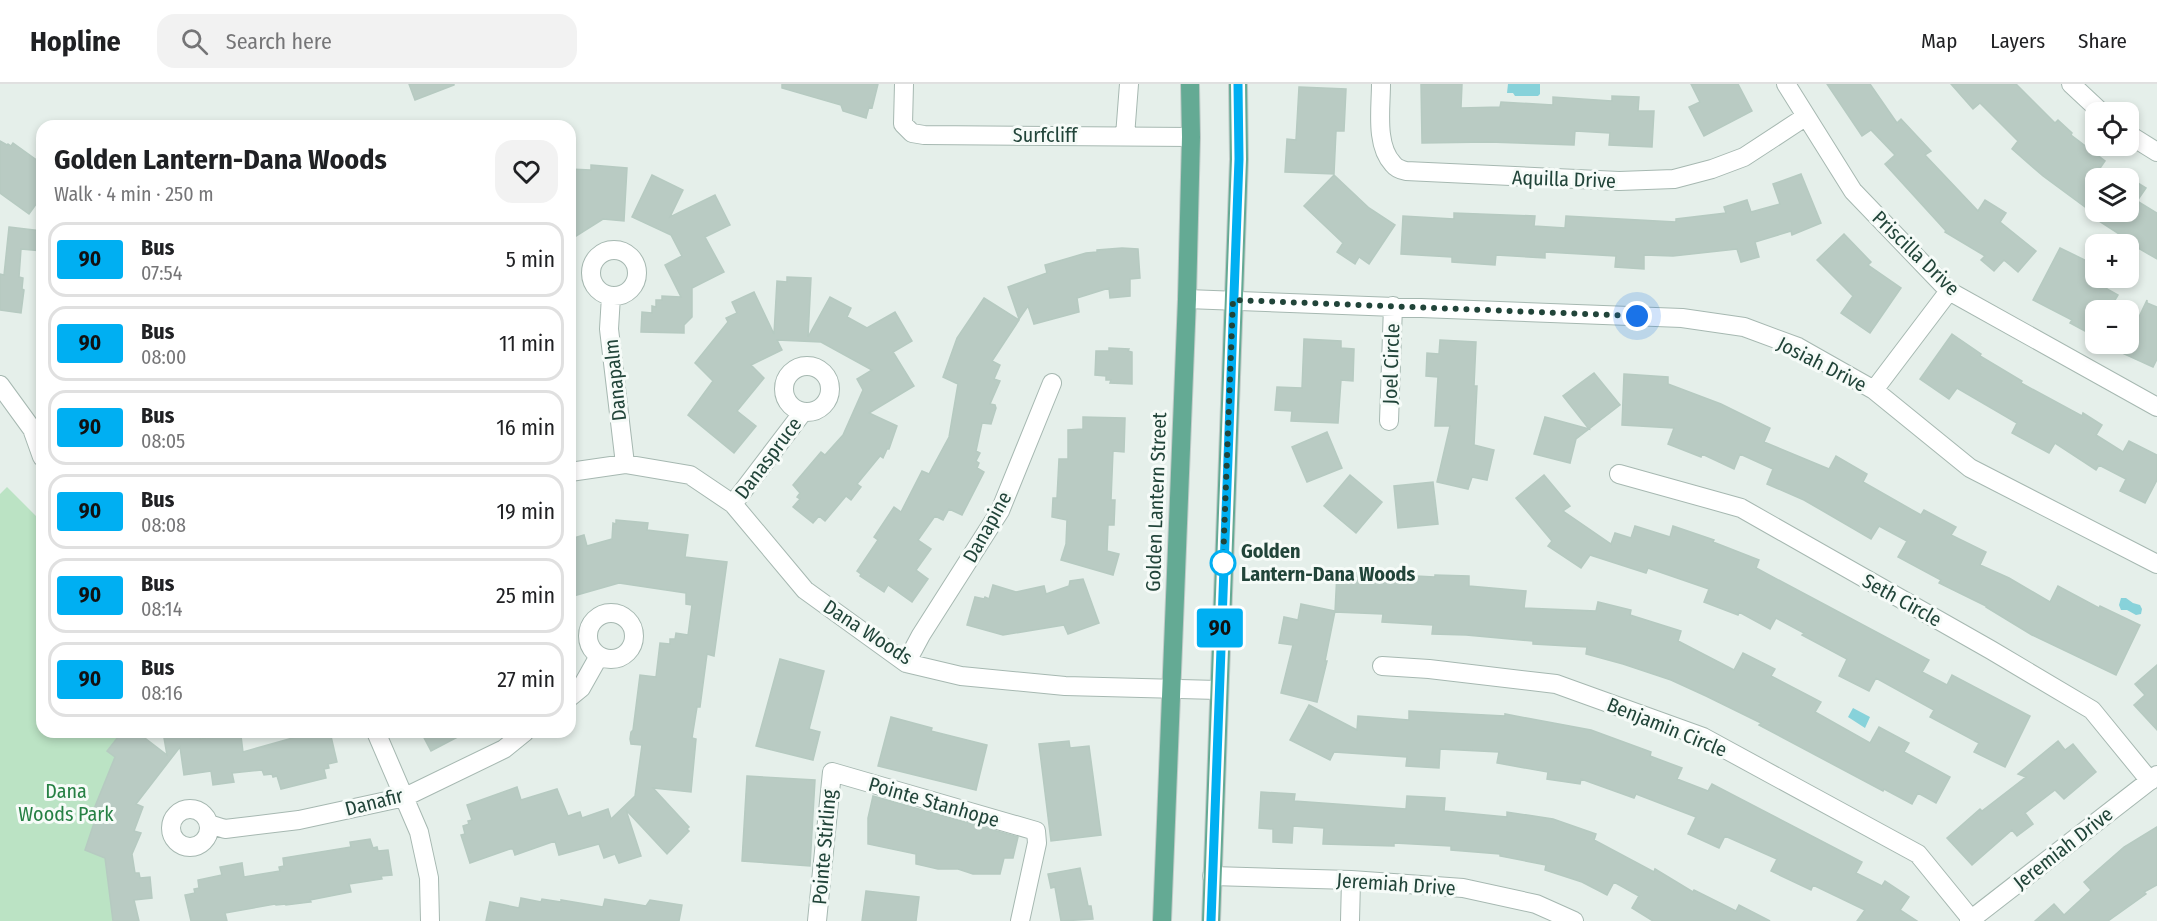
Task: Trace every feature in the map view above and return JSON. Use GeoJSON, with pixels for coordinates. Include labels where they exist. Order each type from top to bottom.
{"type":"FeatureCollection","features":[{"type":"Feature","properties":{"kind":"main road","name":"Golden Lantern Street"},"geometry":{"type":"LineString","coordinates":[[1162,921],[1187,299],[1190,84]]}},
{"type":"Feature","properties":{"kind":"main road"},"geometry":{"type":"LineString","coordinates":[[1211,921],[1239,159],[1238,84]]}},
{"type":"Feature","properties":{"kind":"street","name":"Surfcliff"},"geometry":{"type":"LineString","coordinates":[[904,84],[903,124],[912,133],[924,135],[1191,137]]}},
{"type":"Feature","properties":{"kind":"street","name":"Aquilla Drive"},"geometry":{"type":"LineString","coordinates":[[1381,84],[1382,141],[1394,166],[1406,171],[1619,181],[1674,179],[1712,170],[1744,157],[1805,117]]}},
{"type":"Feature","properties":{"kind":"street","name":"Priscilla Drive"},"geometry":{"type":"LineString","coordinates":[[1786,84],[1853,191],[1949,291],[2157,407]]}},
{"type":"Feature","properties":{"kind":"street"},"geometry":{"type":"LineString","coordinates":[[2071,84],[2090,102]]}},
{"type":"Feature","properties":{"kind":"street"},"geometry":{"type":"LineString","coordinates":[[1125,136],[1129,86]]}},
{"type":"Feature","properties":{"kind":"street"},"geometry":{"type":"LineString","coordinates":[[2139,141],[2157,152]]}},
{"type":"Feature","properties":{"kind":"street"},"geometry":{"type":"LineString","coordinates":[[1874,390],[1949,291]]}},
{"type":"Feature","properties":{"kind":"street","name":"Danapalm"},"geometry":{"type":"LineString","coordinates":[[611,296],[609,329],[625,464]]}},
{"type":"Feature","properties":{"kind":"street","name":"Josiah Drive"},"geometry":{"type":"LineString","coordinates":[[1187,299],[1682,318],[1744,327],[1798,347],[1874,390],[1970,468],[2157,564]]}},
{"type":"Feature","properties":{"kind":"street","name":"Joel Circle"},"geometry":{"type":"LineString","coordinates":[[1389,421],[1393,306]]}},
{"type":"Feature","properties":{"kind":"street","name":"Danapine"},"geometry":{"type":"LineString","coordinates":[[906,663],[921,635],[1000,511],[1052,383]]}},
{"type":"Feature","properties":{"kind":"street"},"geometry":{"type":"LineString","coordinates":[[0,385],[32,429],[36,440]]}},
{"type":"Feature","properties":{"kind":"street","name":"Danaspruce"},"geometry":{"type":"LineString","coordinates":[[733,504],[803,412]]}},
{"type":"Feature","properties":{"kind":"street","name":"Dana Woods"},"geometry":{"type":"LineString","coordinates":[[576,471],[625,464],[690,474],[733,504],[805,590],[906,663],[973,677],[1065,686],[1218,690]]}},
{"type":"Feature","properties":{"kind":"street","name":"Seth Circle"},"geometry":{"type":"LineString","coordinates":[[1619,474],[1741,508],[1991,650],[2092,710],[2153,778]]}},
{"type":"Feature","properties":{"kind":"street"},"geometry":{"type":"LineString","coordinates":[[576,692],[581,688],[599,656]]}},
{"type":"Feature","properties":{"kind":"street","name":"Benjamin Circle"},"geometry":{"type":"LineString","coordinates":[[1382,666],[1429,669],[1556,684],[1703,737],[1918,854],[1970,920]]}},
{"type":"Feature","properties":{"kind":"street"},"geometry":{"type":"LineString","coordinates":[[379,738],[419,832],[429,878],[430,921]]}},
{"type":"Feature","properties":{"kind":"street","name":"Danafir"},"geometry":{"type":"LineString","coordinates":[[209,824],[225,829],[299,820],[405,797],[504,749],[518,738]]}},
{"type":"Feature","properties":{"kind":"street","name":"Pointe Stanhope"},"geometry":{"type":"LineString","coordinates":[[832,772],[1036,831],[1037,843],[1020,921]]}},
{"type":"Feature","properties":{"kind":"street","name":"Pointe Stirling"},"geometry":{"type":"LineString","coordinates":[[817,921],[832,772]]}},
{"type":"Feature","properties":{"kind":"street","name":"Jeremiah Drive"},"geometry":{"type":"LineString","coordinates":[[1970,920],[2153,778]]}},
{"type":"Feature","properties":{"kind":"street","name":"Jeremiah Drive"},"geometry":{"type":"LineString","coordinates":[[1212,876],[1352,880],[1462,888],[1536,904],[1574,921]]}},
{"type":"Feature","properties":{"kind":"street"},"geometry":{"type":"LineString","coordinates":[[1350,921],[1352,880]]}},
{"type":"Feature","properties":{"kind":"green space","name":"Dana Woods Park"},"geometry":{"type":"Polygon","coordinates":[[[7,487],[36,516],[36,738],[138,738],[122,921],[0,921],[0,494],[7,487]]]}},
{"type":"Feature","properties":{"kind":"water"},"geometry":{"type":"Polygon","coordinates":[[[1508,84],[1540,84],[1540,94],[1538,96],[1515,96],[1513,93],[1507,93],[1508,84]]]}},
{"type":"Feature","properties":{"kind":"water"},"geometry":{"type":"Polygon","coordinates":[[[2121,598],[2140,605],[2141,614],[2136,615],[2127,610],[2121,610],[2119,605],[2121,598]]]}},
{"type":"Feature","properties":{"kind":"water"},"geometry":{"type":"Polygon","coordinates":[[[1853,708],[1870,717],[1865,728],[1848,717],[1853,708]]]}},
{"type":"Feature","properties":{"kind":"building"},"geometry":{"type":"Polygon","coordinates":[[[409,84],[454,84],[454,85],[415,100],[409,84]]]}},
{"type":"Feature","properties":{"kind":"building"},"geometry":{"type":"Polygon","coordinates":[[[782,84],[878,84],[872,108],[869,107],[866,118],[843,111],[841,105],[782,88],[782,84]]]}},
{"type":"Feature","properties":{"kind":"building"},"geometry":{"type":"Polygon","coordinates":[[[1421,84],[1462,84],[1461,108],[1500,107],[1501,102],[1553,105],[1553,97],[1612,101],[1612,96],[1639,97],[1638,111],[1654,111],[1652,147],[1609,145],[1610,133],[1575,131],[1574,145],[1489,142],[1422,143],[1421,84]]]}},
{"type":"Feature","properties":{"kind":"building"},"geometry":{"type":"Polygon","coordinates":[[[1691,84],[1738,84],[1752,111],[1704,136],[1689,107],[1700,102],[1691,84]]]}},
{"type":"Feature","properties":{"kind":"building"},"geometry":{"type":"Polygon","coordinates":[[[1827,84],[1870,84],[1897,123],[1901,119],[1931,151],[1925,155],[1978,211],[1985,200],[2006,213],[2000,222],[2036,251],[2018,272],[2004,260],[1994,271],[1981,260],[1985,256],[1945,232],[1885,164],[1895,155],[1871,130],[1862,136],[1827,84]]]}},
{"type":"Feature","properties":{"kind":"building"},"geometry":{"type":"Polygon","coordinates":[[[1951,84],[2016,84],[2055,123],[2058,120],[2072,133],[2071,135],[2085,146],[2085,156],[2098,156],[2105,161],[2100,168],[2085,168],[2085,207],[2043,176],[2012,149],[2018,141],[1980,103],[1973,109],[1951,84]]]}},
{"type":"Feature","properties":{"kind":"building"},"geometry":{"type":"Polygon","coordinates":[[[1299,87],[1346,89],[1344,131],[1336,131],[1334,174],[1285,172],[1287,139],[1296,140],[1299,87]]]}},
{"type":"Feature","properties":{"kind":"building"},"geometry":{"type":"Polygon","coordinates":[[[0,141],[11,146],[13,143],[36,160],[36,204],[29,214],[0,193],[0,141]]]}},
{"type":"Feature","properties":{"kind":"building"},"geometry":{"type":"Polygon","coordinates":[[[591,165],[627,168],[624,221],[603,219],[576,236],[576,169],[591,170],[591,165]]]}},
{"type":"Feature","properties":{"kind":"building"},"geometry":{"type":"Polygon","coordinates":[[[1801,174],[1821,223],[1792,235],[1791,231],[1755,242],[1759,257],[1741,262],[1737,249],[1673,256],[1644,255],[1644,269],[1615,267],[1616,256],[1545,252],[1545,258],[1496,255],[1495,265],[1452,262],[1452,257],[1401,254],[1403,216],[1454,219],[1454,213],[1535,216],[1534,226],[1565,228],[1566,216],[1676,222],[1676,219],[1726,213],[1724,207],[1747,200],[1751,212],[1780,204],[1773,184],[1801,174]]]}},
{"type":"Feature","properties":{"kind":"building"},"geometry":{"type":"Polygon","coordinates":[[[652,175],[683,190],[670,217],[715,195],[730,225],[705,237],[724,272],[692,288],[692,317],[684,325],[684,333],[641,332],[642,312],[652,313],[652,306],[656,307],[656,300],[662,300],[662,296],[681,297],[665,265],[682,256],[671,235],[632,217],[652,175]]]}},
{"type":"Feature","properties":{"kind":"building"},"geometry":{"type":"Polygon","coordinates":[[[1334,175],[1369,208],[1395,225],[1369,264],[1359,257],[1355,264],[1337,252],[1343,243],[1304,206],[1334,175]]]}},
{"type":"Feature","properties":{"kind":"building"},"geometry":{"type":"Polygon","coordinates":[[[2139,184],[2146,188],[2139,198],[2139,184]]]}},
{"type":"Feature","properties":{"kind":"building"},"geometry":{"type":"Polygon","coordinates":[[[2139,202],[2157,213],[2157,259],[2139,249],[2139,234],[2119,234],[2101,222],[2139,222],[2139,202]]]}},
{"type":"Feature","properties":{"kind":"building"},"geometry":{"type":"Polygon","coordinates":[[[9,227],[36,230],[36,250],[21,249],[19,277],[23,278],[22,289],[24,290],[21,313],[0,310],[0,274],[4,275],[9,227]]]}},
{"type":"Feature","properties":{"kind":"building"},"geometry":{"type":"Polygon","coordinates":[[[1844,234],[1871,262],[1868,265],[1901,288],[1870,333],[1841,313],[1853,296],[1817,260],[1844,234]]]}},
{"type":"Feature","properties":{"kind":"building"},"geometry":{"type":"Polygon","coordinates":[[[2060,248],[2085,260],[2085,288],[2105,288],[2118,295],[2115,300],[2085,300],[2085,331],[2070,323],[2072,320],[2033,300],[2060,248]]]}},
{"type":"Feature","properties":{"kind":"building"},"geometry":{"type":"Polygon","coordinates":[[[1138,249],[1140,278],[1130,279],[1130,296],[1110,298],[1109,288],[1077,298],[1079,312],[1034,324],[1028,306],[1019,319],[1008,287],[1047,273],[1045,265],[1097,252],[1097,250],[1138,249]]]}},
{"type":"Feature","properties":{"kind":"building"},"geometry":{"type":"Polygon","coordinates":[[[787,277],[811,278],[808,337],[830,297],[851,308],[847,317],[867,328],[895,312],[912,341],[893,352],[914,386],[869,413],[897,426],[889,449],[883,458],[880,456],[857,484],[861,487],[851,500],[846,496],[825,521],[819,516],[813,523],[793,507],[800,499],[797,497],[800,493],[793,485],[821,452],[825,455],[843,435],[863,390],[857,379],[872,370],[821,342],[777,340],[782,350],[751,365],[764,378],[737,411],[756,426],[734,453],[688,415],[713,381],[695,363],[728,322],[726,318],[737,313],[732,302],[754,292],[774,334],[777,281],[787,282],[787,277]]]}},
{"type":"Feature","properties":{"kind":"building"},"geometry":{"type":"Polygon","coordinates":[[[984,298],[1019,320],[992,361],[1000,365],[994,379],[1000,381],[990,404],[995,405],[996,408],[991,424],[982,423],[976,451],[980,453],[976,461],[979,463],[977,468],[984,472],[962,515],[949,509],[943,520],[935,516],[918,540],[931,549],[916,570],[928,579],[912,602],[888,585],[884,592],[860,576],[861,574],[857,571],[878,540],[874,537],[894,507],[901,512],[922,471],[929,474],[949,437],[958,384],[943,377],[957,338],[984,298]]]}},
{"type":"Feature","properties":{"kind":"building"},"geometry":{"type":"Polygon","coordinates":[[[2147,300],[2147,303],[2157,307],[2157,359],[2153,367],[2124,354],[2139,354],[2139,317],[2147,300]]]}},
{"type":"Feature","properties":{"kind":"building"},"geometry":{"type":"Polygon","coordinates":[[[1952,334],[1981,354],[1980,356],[2022,381],[2021,383],[2082,416],[2083,413],[2102,425],[2096,435],[2123,452],[2129,441],[2157,455],[2157,480],[2145,503],[2120,491],[2126,479],[2099,465],[2096,470],[2055,443],[2049,453],[2012,433],[2017,423],[1957,388],[1949,399],[1920,379],[1952,334]]]}},
{"type":"Feature","properties":{"kind":"building"},"geometry":{"type":"Polygon","coordinates":[[[1304,339],[1341,341],[1341,348],[1354,349],[1353,381],[1341,380],[1338,423],[1291,421],[1292,411],[1275,410],[1277,387],[1302,388],[1304,339]]]}},
{"type":"Feature","properties":{"kind":"building"},"geometry":{"type":"Polygon","coordinates":[[[1440,340],[1476,342],[1474,386],[1477,386],[1474,445],[1494,450],[1487,480],[1472,477],[1468,489],[1437,482],[1450,426],[1435,426],[1438,377],[1426,376],[1427,353],[1439,354],[1440,340]]]}},
{"type":"Feature","properties":{"kind":"building"},"geometry":{"type":"Polygon","coordinates":[[[1109,348],[1129,349],[1128,351],[1132,352],[1132,384],[1110,383],[1111,380],[1106,380],[1106,376],[1095,375],[1096,351],[1109,351],[1109,348]]]}},
{"type":"Feature","properties":{"kind":"building"},"geometry":{"type":"Polygon","coordinates":[[[1594,373],[1620,405],[1589,429],[1563,396],[1594,373]]]}},
{"type":"Feature","properties":{"kind":"building"},"geometry":{"type":"Polygon","coordinates":[[[1624,374],[1668,377],[1668,384],[1721,404],[1770,428],[1764,442],[1829,469],[1836,456],[1867,474],[1863,482],[1921,515],[1924,510],[1956,527],[1951,535],[1986,552],[1980,565],[2009,578],[2050,602],[2058,586],[2099,608],[2100,606],[2140,625],[2116,675],[2032,635],[1986,606],[1939,583],[1941,580],[1898,557],[1907,541],[1879,526],[1871,539],[1804,500],[1767,484],[1773,469],[1740,454],[1734,469],[1702,454],[1701,457],[1668,444],[1674,428],[1622,425],[1624,374]]]}},
{"type":"Feature","properties":{"kind":"building"},"geometry":{"type":"Polygon","coordinates":[[[1083,417],[1125,418],[1124,452],[1113,451],[1111,500],[1115,500],[1114,525],[1108,525],[1107,551],[1119,554],[1113,575],[1061,560],[1066,544],[1067,520],[1052,517],[1053,498],[1057,498],[1059,459],[1068,459],[1068,430],[1083,429],[1083,417]]]}},
{"type":"Feature","properties":{"kind":"building"},"geometry":{"type":"Polygon","coordinates":[[[1545,417],[1589,429],[1576,439],[1570,463],[1534,454],[1545,417]]]}},
{"type":"Feature","properties":{"kind":"building"},"geometry":{"type":"Polygon","coordinates":[[[1327,432],[1342,468],[1307,482],[1292,447],[1327,432]]]}},
{"type":"Feature","properties":{"kind":"building"},"geometry":{"type":"Polygon","coordinates":[[[1350,475],[1382,502],[1356,533],[1324,506],[1350,475]]]}},
{"type":"Feature","properties":{"kind":"building"},"geometry":{"type":"Polygon","coordinates":[[[1544,475],[1570,506],[1563,511],[1611,544],[1615,533],[1631,538],[1635,526],[1670,537],[1673,526],[1714,540],[1713,542],[1759,560],[1756,568],[1929,660],[1922,672],[1947,685],[1952,675],[2030,716],[2005,767],[1974,752],[1979,743],[1930,717],[1934,710],[1876,678],[1869,691],[1839,676],[1847,659],[1776,618],[1770,629],[1739,612],[1738,615],[1704,602],[1709,589],[1648,568],[1646,573],[1590,555],[1581,568],[1548,546],[1552,541],[1516,498],[1544,475]]]}},
{"type":"Feature","properties":{"kind":"building"},"geometry":{"type":"Polygon","coordinates":[[[1433,482],[1438,524],[1398,528],[1394,486],[1433,482]]]}},
{"type":"Feature","properties":{"kind":"building"},"geometry":{"type":"Polygon","coordinates":[[[616,520],[648,523],[647,530],[688,535],[685,557],[727,562],[714,656],[707,654],[700,707],[697,707],[692,738],[696,739],[691,792],[653,788],[689,827],[687,829],[689,831],[667,854],[626,810],[641,856],[619,863],[615,854],[604,858],[599,844],[559,855],[555,841],[515,855],[513,849],[510,849],[470,863],[461,835],[465,834],[463,826],[472,820],[467,805],[517,787],[521,800],[557,789],[568,816],[580,812],[582,818],[608,809],[611,819],[635,796],[642,745],[631,744],[630,739],[640,675],[656,677],[660,643],[670,644],[670,639],[675,639],[676,633],[688,635],[692,605],[686,604],[686,593],[619,583],[576,595],[576,537],[584,535],[587,546],[612,539],[613,523],[616,524],[616,520]]]}},
{"type":"Feature","properties":{"kind":"building"},"geometry":{"type":"Polygon","coordinates":[[[1337,572],[1435,577],[1435,575],[1469,576],[1469,586],[1526,591],[1524,608],[1596,611],[1598,602],[1631,610],[1630,615],[1681,631],[1678,641],[1734,670],[1743,653],[1775,669],[1771,676],[1821,702],[1815,712],[1870,743],[1879,727],[1909,743],[1904,752],[1950,777],[1936,803],[1918,793],[1912,804],[1884,789],[1883,791],[1759,725],[1761,723],[1706,696],[1671,680],[1586,654],[1587,647],[1533,644],[1533,641],[1466,635],[1432,634],[1433,625],[1382,622],[1383,614],[1335,612],[1337,572]]]}},
{"type":"Feature","properties":{"kind":"building"},"geometry":{"type":"Polygon","coordinates":[[[1083,579],[1099,623],[1068,634],[1064,625],[1003,635],[967,625],[975,597],[989,599],[993,585],[1016,592],[1044,586],[1046,594],[1069,586],[1070,581],[1083,579]]]}},
{"type":"Feature","properties":{"kind":"building"},"geometry":{"type":"Polygon","coordinates":[[[1301,604],[1335,611],[1325,661],[1327,661],[1317,702],[1281,693],[1293,645],[1279,643],[1284,617],[1298,620],[1301,604]]]}},
{"type":"Feature","properties":{"kind":"building"},"geometry":{"type":"Polygon","coordinates":[[[780,659],[824,671],[809,729],[820,732],[813,760],[756,746],[780,659]]]}},
{"type":"Feature","properties":{"kind":"building"},"geometry":{"type":"Polygon","coordinates":[[[2157,665],[2157,730],[2134,705],[2145,695],[2135,684],[2157,665]]]}},
{"type":"Feature","properties":{"kind":"building"},"geometry":{"type":"Polygon","coordinates":[[[1309,705],[1357,730],[1358,716],[1409,720],[1409,711],[1505,716],[1505,714],[1591,730],[1651,752],[1650,756],[1682,768],[1677,779],[1708,791],[1712,784],[1862,862],[1856,873],[1882,886],[1885,881],[1909,897],[1900,910],[1917,921],[1857,921],[1865,910],[1813,885],[1811,890],[1771,871],[1777,859],[1725,836],[1719,848],[1688,834],[1696,817],[1636,794],[1634,798],[1581,779],[1580,784],[1547,779],[1548,772],[1497,763],[1499,752],[1440,749],[1439,768],[1406,766],[1407,757],[1334,752],[1330,760],[1290,740],[1309,705]]]}},
{"type":"Feature","properties":{"kind":"building"},"geometry":{"type":"Polygon","coordinates":[[[891,717],[932,728],[931,731],[987,745],[976,790],[878,766],[891,717]]]}},
{"type":"Feature","properties":{"kind":"building"},"geometry":{"type":"Polygon","coordinates":[[[117,738],[145,738],[167,755],[164,738],[241,738],[243,752],[293,738],[331,738],[337,762],[328,764],[329,768],[324,769],[326,778],[281,789],[277,776],[264,775],[262,770],[232,773],[234,782],[213,785],[211,771],[184,775],[180,747],[136,804],[143,807],[134,831],[141,833],[132,854],[135,873],[139,873],[140,878],[150,877],[152,898],[134,900],[139,921],[113,921],[105,858],[85,850],[98,811],[94,809],[115,757],[107,751],[117,738]]]}},
{"type":"Feature","properties":{"kind":"building"},"geometry":{"type":"Polygon","coordinates":[[[424,738],[456,738],[431,751],[424,738]]]}},
{"type":"Feature","properties":{"kind":"building"},"geometry":{"type":"Polygon","coordinates":[[[1069,741],[1070,748],[1089,746],[1101,835],[1051,841],[1039,744],[1069,741]]]}},
{"type":"Feature","properties":{"kind":"building"},"geometry":{"type":"Polygon","coordinates":[[[2058,741],[2065,750],[2073,744],[2096,772],[2064,799],[2055,790],[2025,813],[2033,824],[2017,836],[2012,830],[1972,865],[1947,838],[1980,809],[1982,811],[2026,777],[2018,774],[2058,741]]]}},
{"type":"Feature","properties":{"kind":"building"},"geometry":{"type":"Polygon","coordinates":[[[747,776],[815,780],[810,866],[742,861],[747,776]]]}},
{"type":"Feature","properties":{"kind":"building"},"geometry":{"type":"Polygon","coordinates":[[[1261,792],[1295,794],[1294,801],[1406,809],[1407,796],[1445,798],[1444,811],[1507,817],[1507,812],[1553,819],[1596,834],[1594,840],[1654,872],[1655,869],[1693,892],[1694,890],[1736,911],[1739,905],[1770,921],[1653,921],[1632,908],[1639,896],[1614,882],[1607,895],[1582,882],[1545,870],[1546,865],[1500,856],[1500,854],[1451,850],[1451,846],[1394,843],[1394,846],[1323,844],[1324,828],[1293,826],[1292,843],[1273,842],[1273,829],[1259,828],[1261,792]]]}},
{"type":"Feature","properties":{"kind":"building"},"geometry":{"type":"Polygon","coordinates":[[[873,796],[1018,837],[1013,858],[1004,858],[1000,874],[973,874],[958,869],[938,869],[916,864],[916,854],[868,844],[868,818],[873,796]]]}},
{"type":"Feature","properties":{"kind":"building"},"geometry":{"type":"Polygon","coordinates":[[[2157,827],[2157,885],[2144,892],[2146,894],[2108,921],[2035,921],[2054,904],[2064,915],[2091,890],[2084,882],[2124,847],[2157,827]]]}},
{"type":"Feature","properties":{"kind":"building"},"geometry":{"type":"Polygon","coordinates":[[[370,839],[373,848],[377,847],[378,851],[388,850],[392,875],[381,876],[382,879],[349,884],[351,892],[310,900],[311,902],[275,904],[225,913],[227,921],[191,921],[185,895],[195,893],[194,889],[199,888],[198,880],[222,875],[220,867],[242,863],[244,877],[280,871],[279,867],[284,866],[283,858],[351,847],[350,842],[370,839]]]}},
{"type":"Feature","properties":{"kind":"building"},"geometry":{"type":"Polygon","coordinates":[[[1080,868],[1093,919],[1061,921],[1055,887],[1051,888],[1048,874],[1080,868]]]}},
{"type":"Feature","properties":{"kind":"building"},"geometry":{"type":"Polygon","coordinates":[[[866,891],[919,897],[916,921],[862,921],[866,891]]]}},
{"type":"Feature","properties":{"kind":"building"},"geometry":{"type":"Polygon","coordinates":[[[521,898],[541,902],[542,899],[561,902],[561,900],[603,907],[605,899],[646,906],[650,900],[682,905],[679,921],[486,921],[490,902],[519,908],[521,898]]]}},
{"type":"Feature","properties":{"kind":"bus line","name":"90"},"geometry":{"type":"LineString","coordinates":[[1211,921],[1239,159],[1238,84]]}},
{"type":"Feature","properties":{"kind":"place","name":"Golden Lantern-Dana Woods"},"geometry":{"type":"Point","coordinates":[1223,563]}},
{"type":"Feature","properties":{"kind":"route"},"geometry":{"type":"LineString","coordinates":[[1223,563],[1233,300],[1637,316]]}}]}
